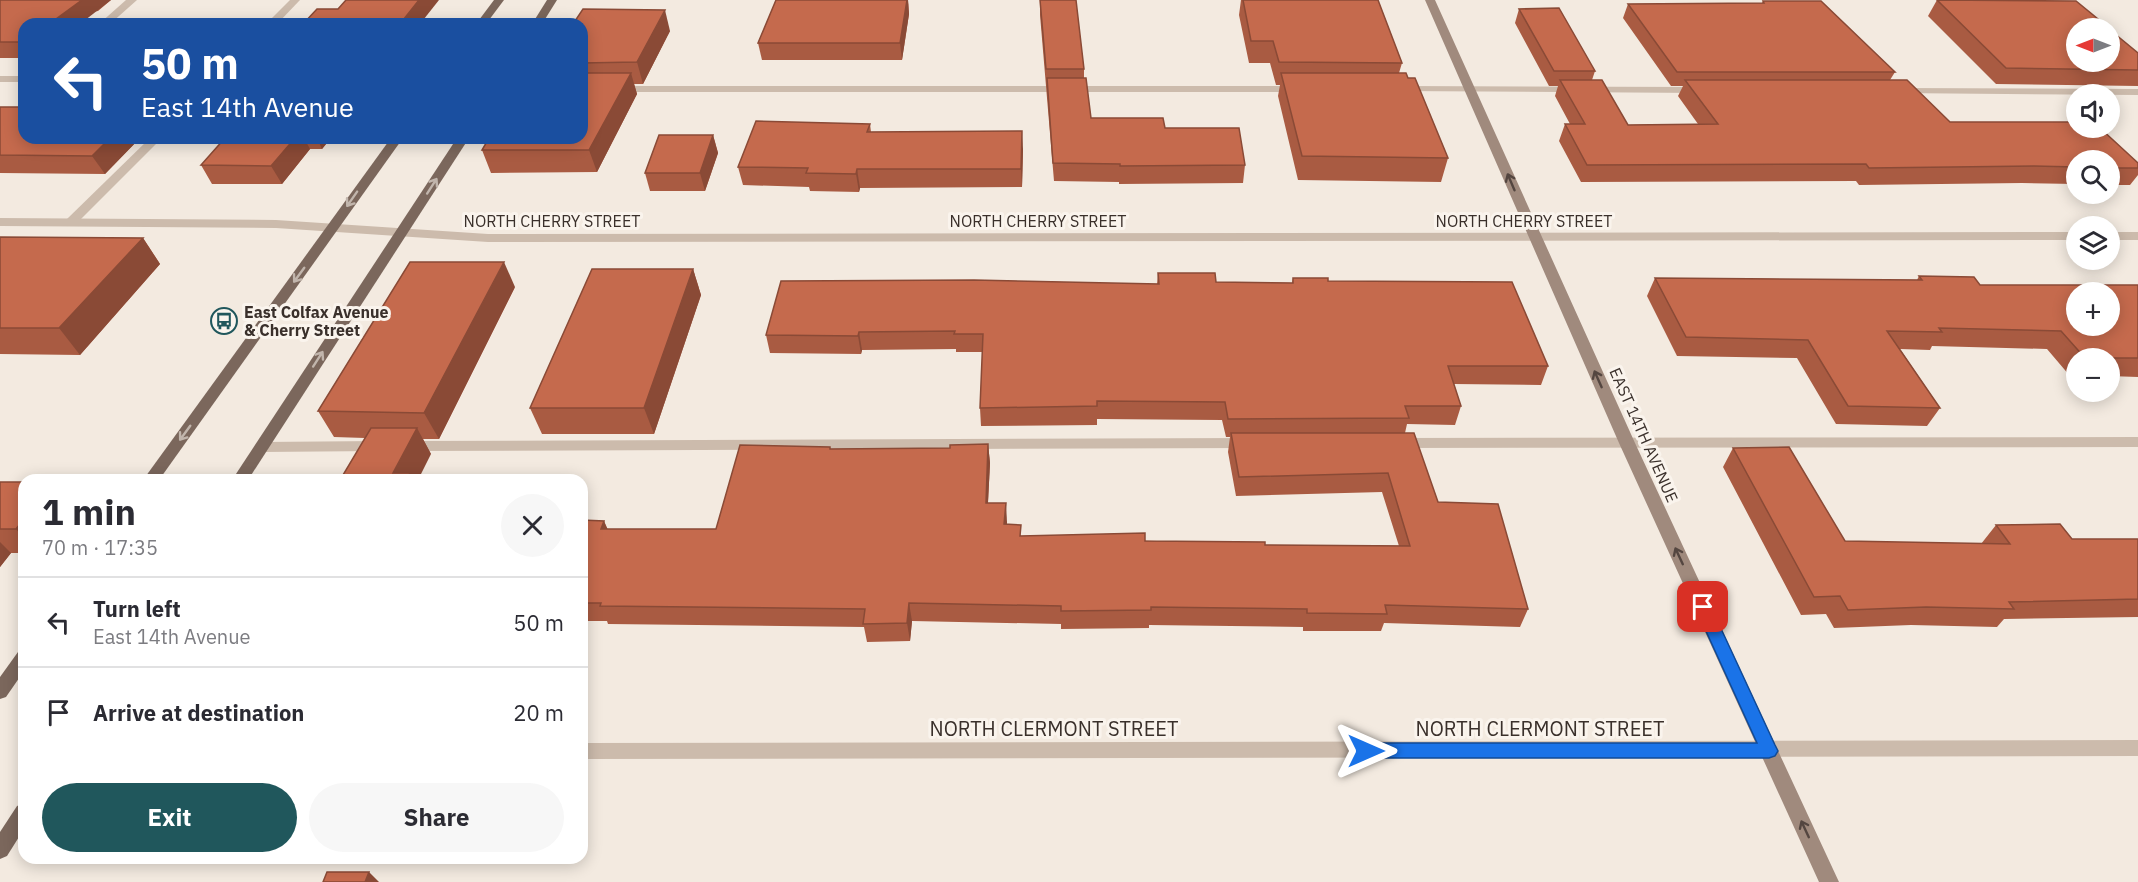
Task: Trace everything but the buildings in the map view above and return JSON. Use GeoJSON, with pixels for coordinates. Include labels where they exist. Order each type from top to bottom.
{"type":"FeatureCollection","features":[{"type":"Feature","properties":{"kind":"main road"},"geometry":{"type":"LineString","coordinates":[[486,18],[499,0]]}},
{"type":"Feature","properties":{"kind":"main road"},"geometry":{"type":"LineString","coordinates":[[541,18],[552,0]]}},
{"type":"Feature","properties":{"kind":"main road","name":"EAST 14TH AVENUE"},"geometry":{"type":"LineString","coordinates":[[1430,0],[1627,443],[1829,882]]}},
{"type":"Feature","properties":{"kind":"main road"},"geometry":{"type":"LineString","coordinates":[[155,474],[393,144]]}},
{"type":"Feature","properties":{"kind":"main road"},"geometry":{"type":"LineString","coordinates":[[244,474],[459,144]]}},
{"type":"Feature","properties":{"kind":"main road"},"geometry":{"type":"LineString","coordinates":[[0,691],[18,666]]}},
{"type":"Feature","properties":{"kind":"main road"},"geometry":{"type":"LineString","coordinates":[[0,849],[18,821]]}},
{"type":"Feature","properties":{"kind":"street"},"geometry":{"type":"LineString","coordinates":[[111,18],[132,0]]}},
{"type":"Feature","properties":{"kind":"street"},"geometry":{"type":"LineString","coordinates":[[277,18],[295,0]]}},
{"type":"Feature","properties":{"kind":"street"},"geometry":{"type":"LineString","coordinates":[[0,79],[18,79]]}},
{"type":"Feature","properties":{"kind":"street"},"geometry":{"type":"LineString","coordinates":[[588,89],[1305,89]]}},
{"type":"Feature","properties":{"kind":"street"},"geometry":{"type":"LineString","coordinates":[[1388,89],[1709,90]]}},
{"type":"Feature","properties":{"kind":"street"},"geometry":{"type":"LineString","coordinates":[[1888,91],[2138,92]]}},
{"type":"Feature","properties":{"kind":"street"},"geometry":{"type":"LineString","coordinates":[[71,222],[150,144]]}},
{"type":"Feature","properties":{"kind":"street","name":"NORTH CHERRY STREET"},"geometry":{"type":"LineString","coordinates":[[0,222],[248,223],[488,238],[2066,236]]}},
{"type":"Feature","properties":{"kind":"street"},"geometry":{"type":"LineString","coordinates":[[2120,236],[2138,236]]}},
{"type":"Feature","properties":{"kind":"street"},"geometry":{"type":"LineString","coordinates":[[1388,443],[2138,442]]}},
{"type":"Feature","properties":{"kind":"street"},"geometry":{"type":"LineString","coordinates":[[262,447],[1268,443]]}},
{"type":"Feature","properties":{"kind":"street","name":"NORTH CLERMONT STREET"},"geometry":{"type":"LineString","coordinates":[[588,751],[1769,751],[2138,748]]}},
{"type":"Feature","properties":{"kind":"place","name":"East Colfax Avenue & Cherry Street"},"geometry":{"type":"Point","coordinates":[224,321]}},
{"type":"Feature","properties":{"kind":"route"},"geometry":{"type":"LineString","coordinates":[[1366,751],[1769,751],[1703,607]]}}]}
